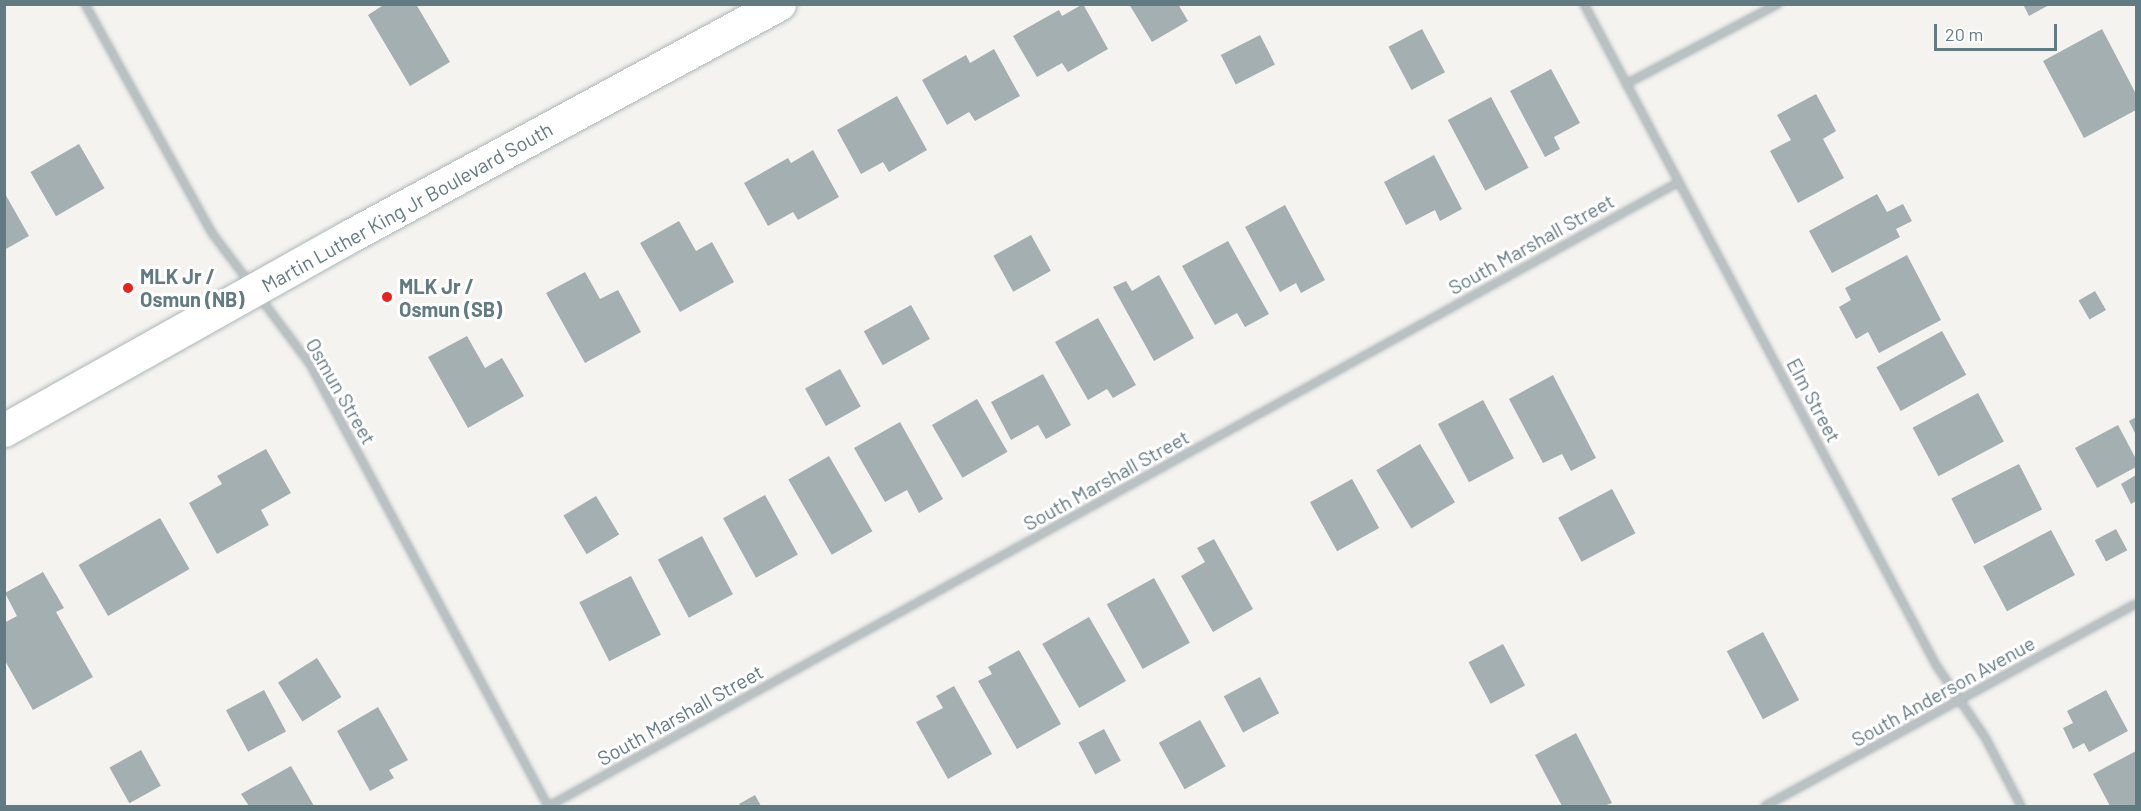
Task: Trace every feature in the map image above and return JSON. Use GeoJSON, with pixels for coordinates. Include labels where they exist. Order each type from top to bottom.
{"type":"FeatureCollection","features":[{"type":"Feature","properties":{"kind":"main road","name":"Martin Luther King Jr Boulevard South"},"geometry":{"type":"LineString","coordinates":[[4,430],[348,237],[779,4]]}},
{"type":"Feature","properties":{"kind":"street","name":"Osmun Street"},"geometry":{"type":"LineString","coordinates":[[85,4],[212,233],[310,364],[549,807]]}},
{"type":"Feature","properties":{"kind":"street","name":"Elm Street"},"geometry":{"type":"LineString","coordinates":[[1584,4],[1936,665],[1985,737],[2021,807]]}},
{"type":"Feature","properties":{"kind":"street"},"geometry":{"type":"LineString","coordinates":[[1626,84],[1778,4]]}},
{"type":"Feature","properties":{"kind":"street","name":"South Marshall Street"},"geometry":{"type":"LineString","coordinates":[[549,807],[1678,182]]}},
{"type":"Feature","properties":{"kind":"street","name":"South Anderson Avenue"},"geometry":{"type":"LineString","coordinates":[[1765,807],[2136,604]]}},
{"type":"Feature","properties":{"kind":"building"},"geometry":{"type":"Polygon","coordinates":[[[385,4],[416,4],[450,62],[410,86],[368,15],[385,4]]]}},
{"type":"Feature","properties":{"kind":"building"},"geometry":{"type":"Polygon","coordinates":[[[1083,4],[1108,49],[1068,72],[1062,63],[1037,77],[1013,36],[1059,10],[1062,16],[1083,4]]]}},
{"type":"Feature","properties":{"kind":"building"},"geometry":{"type":"Polygon","coordinates":[[[1129,4],[1178,4],[1188,21],[1152,42],[1129,4]]]}},
{"type":"Feature","properties":{"kind":"building"},"geometry":{"type":"Polygon","coordinates":[[[2023,4],[2051,4],[2029,16],[2023,4]]]}},
{"type":"Feature","properties":{"kind":"building"},"geometry":{"type":"Polygon","coordinates":[[[1422,29],[1445,72],[1411,90],[1388,47],[1422,29]]]}},
{"type":"Feature","properties":{"kind":"building"},"geometry":{"type":"Polygon","coordinates":[[[2102,29],[2136,94],[2136,110],[2084,138],[2043,61],[2102,29]]]}},
{"type":"Feature","properties":{"kind":"building"},"geometry":{"type":"Polygon","coordinates":[[[1260,35],[1275,64],[1236,84],[1221,55],[1260,35]]]}},
{"type":"Feature","properties":{"kind":"building"},"geometry":{"type":"Polygon","coordinates":[[[994,49],[1020,96],[975,121],[969,112],[947,125],[922,80],[966,55],[970,63],[994,49]]]}},
{"type":"Feature","properties":{"kind":"building"},"geometry":{"type":"Polygon","coordinates":[[[1551,69],[1580,123],[1554,137],[1560,149],[1545,157],[1510,91],[1551,69]]]}},
{"type":"Feature","properties":{"kind":"building"},"geometry":{"type":"Polygon","coordinates":[[[1816,94],[1836,131],[1823,139],[1844,178],[1798,203],[1770,151],[1791,140],[1777,115],[1816,94]]]}},
{"type":"Feature","properties":{"kind":"building"},"geometry":{"type":"Polygon","coordinates":[[[897,96],[927,150],[889,172],[883,162],[861,174],[837,130],[897,96]]]}},
{"type":"Feature","properties":{"kind":"building"},"geometry":{"type":"Polygon","coordinates":[[[1491,97],[1529,168],[1485,191],[1448,120],[1491,97]]]}},
{"type":"Feature","properties":{"kind":"building"},"geometry":{"type":"Polygon","coordinates":[[[79,144],[104,188],[56,216],[31,172],[79,144]]]}},
{"type":"Feature","properties":{"kind":"building"},"geometry":{"type":"Polygon","coordinates":[[[813,150],[839,197],[798,220],[793,212],[768,226],[744,183],[788,158],[791,163],[813,150]]]}},
{"type":"Feature","properties":{"kind":"building"},"geometry":{"type":"Polygon","coordinates":[[[1434,155],[1462,209],[1440,221],[1435,210],[1406,225],[1384,182],[1434,155]]]}},
{"type":"Feature","properties":{"kind":"building"},"geometry":{"type":"Polygon","coordinates":[[[4,192],[29,236],[4,250],[4,192]]]}},
{"type":"Feature","properties":{"kind":"building"},"geometry":{"type":"Polygon","coordinates":[[[1877,194],[1887,212],[1903,204],[1912,221],[1896,229],[1900,237],[1832,273],[1809,231],[1877,194]]]}},
{"type":"Feature","properties":{"kind":"building"},"geometry":{"type":"Polygon","coordinates":[[[1285,205],[1325,280],[1301,293],[1296,283],[1280,292],[1245,227],[1285,205]]]}},
{"type":"Feature","properties":{"kind":"building"},"geometry":{"type":"Polygon","coordinates":[[[679,221],[696,251],[712,242],[734,282],[680,312],[640,243],[679,221]]]}},
{"type":"Feature","properties":{"kind":"building"},"geometry":{"type":"Polygon","coordinates":[[[1031,235],[1051,271],[1013,292],[993,256],[1031,235]]]}},
{"type":"Feature","properties":{"kind":"building"},"geometry":{"type":"Polygon","coordinates":[[[1228,241],[1269,314],[1245,327],[1237,313],[1215,325],[1182,266],[1228,241]]]}},
{"type":"Feature","properties":{"kind":"building"},"geometry":{"type":"Polygon","coordinates":[[[1907,255],[1941,320],[1879,353],[1868,332],[1856,339],[1839,307],[1851,300],[1845,288],[1907,255]]]}},
{"type":"Feature","properties":{"kind":"building"},"geometry":{"type":"Polygon","coordinates":[[[585,272],[600,299],[618,290],[641,332],[585,363],[546,293],[585,272]]]}},
{"type":"Feature","properties":{"kind":"building"},"geometry":{"type":"Polygon","coordinates":[[[1159,275],[1194,338],[1154,361],[1113,287],[1126,281],[1132,291],[1159,275]]]}},
{"type":"Feature","properties":{"kind":"building"},"geometry":{"type":"Polygon","coordinates":[[[2095,291],[2106,310],[2090,320],[2079,300],[2095,291]]]}},
{"type":"Feature","properties":{"kind":"building"},"geometry":{"type":"Polygon","coordinates":[[[911,305],[930,339],[883,365],[864,331],[911,305]]]}},
{"type":"Feature","properties":{"kind":"building"},"geometry":{"type":"Polygon","coordinates":[[[1098,318],[1136,385],[1113,398],[1107,389],[1088,400],[1055,342],[1098,318]]]}},
{"type":"Feature","properties":{"kind":"building"},"geometry":{"type":"Polygon","coordinates":[[[1942,331],[1966,375],[1901,411],[1876,367],[1942,331]]]}},
{"type":"Feature","properties":{"kind":"building"},"geometry":{"type":"Polygon","coordinates":[[[467,336],[485,368],[502,358],[524,396],[468,428],[428,357],[467,336]]]}},
{"type":"Feature","properties":{"kind":"building"},"geometry":{"type":"Polygon","coordinates":[[[840,369],[861,407],[826,426],[805,388],[840,369]]]}},
{"type":"Feature","properties":{"kind":"building"},"geometry":{"type":"Polygon","coordinates":[[[1043,374],[1071,425],[1046,439],[1038,425],[1011,440],[991,402],[1043,374]]]}},
{"type":"Feature","properties":{"kind":"building"},"geometry":{"type":"Polygon","coordinates":[[[1553,375],[1596,458],[1571,471],[1562,454],[1543,463],[1509,399],[1553,375]]]}},
{"type":"Feature","properties":{"kind":"building"},"geometry":{"type":"Polygon","coordinates":[[[1978,393],[2004,442],[1938,476],[1913,428],[1978,393]]]}},
{"type":"Feature","properties":{"kind":"building"},"geometry":{"type":"Polygon","coordinates":[[[977,399],[1008,452],[962,478],[932,425],[977,399]]]}},
{"type":"Feature","properties":{"kind":"building"},"geometry":{"type":"Polygon","coordinates":[[[1483,400],[1514,458],[1469,482],[1438,424],[1483,400]]]}},
{"type":"Feature","properties":{"kind":"building"},"geometry":{"type":"Polygon","coordinates":[[[2136,417],[2136,435],[2129,421],[2136,417]]]}},
{"type":"Feature","properties":{"kind":"building"},"geometry":{"type":"Polygon","coordinates":[[[900,422],[943,499],[919,513],[907,490],[885,502],[854,448],[900,422]]]}},
{"type":"Feature","properties":{"kind":"building"},"geometry":{"type":"Polygon","coordinates":[[[2118,425],[2136,459],[2136,467],[2097,488],[2075,448],[2118,425]]]}},
{"type":"Feature","properties":{"kind":"building"},"geometry":{"type":"Polygon","coordinates":[[[1420,444],[1455,502],[1411,529],[1376,470],[1420,444]]]}},
{"type":"Feature","properties":{"kind":"building"},"geometry":{"type":"Polygon","coordinates":[[[266,449],[291,493],[261,510],[269,525],[217,554],[189,503],[222,484],[217,476],[266,449]]]}},
{"type":"Feature","properties":{"kind":"building"},"geometry":{"type":"Polygon","coordinates":[[[829,456],[872,531],[832,555],[788,480],[829,456]]]}},
{"type":"Feature","properties":{"kind":"building"},"geometry":{"type":"Polygon","coordinates":[[[2019,464],[2042,509],[1974,544],[1951,499],[2019,464]]]}},
{"type":"Feature","properties":{"kind":"building"},"geometry":{"type":"Polygon","coordinates":[[[2136,475],[2136,501],[2131,504],[2121,484],[2136,475]]]}},
{"type":"Feature","properties":{"kind":"building"},"geometry":{"type":"Polygon","coordinates":[[[1352,479],[1379,528],[1337,551],[1310,502],[1352,479]]]}},
{"type":"Feature","properties":{"kind":"building"},"geometry":{"type":"Polygon","coordinates":[[[1612,489],[1635,533],[1582,562],[1558,518],[1612,489]]]}},
{"type":"Feature","properties":{"kind":"building"},"geometry":{"type":"Polygon","coordinates":[[[765,495],[798,554],[756,578],[723,518],[765,495]]]}},
{"type":"Feature","properties":{"kind":"building"},"geometry":{"type":"Polygon","coordinates":[[[596,496],[619,535],[587,554],[563,516],[596,496]]]}},
{"type":"Feature","properties":{"kind":"building"},"geometry":{"type":"Polygon","coordinates":[[[160,518],[190,569],[108,616],[79,565],[160,518]]]}},
{"type":"Feature","properties":{"kind":"building"},"geometry":{"type":"Polygon","coordinates":[[[2116,529],[2127,550],[2106,561],[2095,540],[2116,529]]]}},
{"type":"Feature","properties":{"kind":"building"},"geometry":{"type":"Polygon","coordinates":[[[2051,530],[2075,575],[2007,611],[1983,566],[2051,530]]]}},
{"type":"Feature","properties":{"kind":"building"},"geometry":{"type":"Polygon","coordinates":[[[702,536],[733,594],[689,618],[658,559],[702,536]]]}},
{"type":"Feature","properties":{"kind":"building"},"geometry":{"type":"Polygon","coordinates":[[[1214,539],[1253,609],[1213,632],[1181,576],[1205,562],[1197,548],[1214,539]]]}},
{"type":"Feature","properties":{"kind":"building"},"geometry":{"type":"Polygon","coordinates":[[[43,572],[64,608],[56,612],[93,677],[33,710],[4,659],[4,623],[17,616],[5,593],[43,572]]]}},
{"type":"Feature","properties":{"kind":"building"},"geometry":{"type":"Polygon","coordinates":[[[631,576],[661,635],[609,661],[579,602],[631,576]]]}},
{"type":"Feature","properties":{"kind":"building"},"geometry":{"type":"Polygon","coordinates":[[[1154,578],[1190,643],[1143,669],[1107,604],[1154,578]]]}},
{"type":"Feature","properties":{"kind":"building"},"geometry":{"type":"Polygon","coordinates":[[[1089,617],[1126,681],[1079,708],[1042,644],[1089,617]]]}},
{"type":"Feature","properties":{"kind":"building"},"geometry":{"type":"Polygon","coordinates":[[[1763,632],[1799,700],[1763,719],[1727,651],[1763,632]]]}},
{"type":"Feature","properties":{"kind":"building"},"geometry":{"type":"Polygon","coordinates":[[[1503,644],[1525,685],[1491,704],[1469,662],[1503,644]]]}},
{"type":"Feature","properties":{"kind":"building"},"geometry":{"type":"Polygon","coordinates":[[[1019,650],[1061,724],[1017,749],[978,681],[992,674],[988,667],[1019,650]]]}},
{"type":"Feature","properties":{"kind":"building"},"geometry":{"type":"Polygon","coordinates":[[[317,658],[341,697],[302,721],[278,682],[317,658]]]}},
{"type":"Feature","properties":{"kind":"building"},"geometry":{"type":"Polygon","coordinates":[[[1260,677],[1279,713],[1243,732],[1224,696],[1260,677]]]}},
{"type":"Feature","properties":{"kind":"building"},"geometry":{"type":"Polygon","coordinates":[[[954,686],[992,754],[948,779],[916,722],[943,708],[936,696],[954,686]]]}},
{"type":"Feature","properties":{"kind":"building"},"geometry":{"type":"Polygon","coordinates":[[[264,690],[286,731],[248,752],[226,710],[264,690]]]}},
{"type":"Feature","properties":{"kind":"building"},"geometry":{"type":"Polygon","coordinates":[[[2106,690],[2128,731],[2089,752],[2084,743],[2073,749],[2063,728],[2073,723],[2067,711],[2106,690]]]}},
{"type":"Feature","properties":{"kind":"building"},"geometry":{"type":"Polygon","coordinates":[[[378,707],[408,760],[389,770],[394,778],[370,791],[337,731],[378,707]]]}},
{"type":"Feature","properties":{"kind":"building"},"geometry":{"type":"Polygon","coordinates":[[[1200,720],[1226,766],[1185,789],[1159,743],[1200,720]]]}},
{"type":"Feature","properties":{"kind":"building"},"geometry":{"type":"Polygon","coordinates":[[[1104,729],[1121,761],[1095,774],[1078,743],[1104,729]]]}},
{"type":"Feature","properties":{"kind":"building"},"geometry":{"type":"Polygon","coordinates":[[[1576,733],[1612,803],[1604,806],[1562,806],[1535,755],[1576,733]]]}},
{"type":"Feature","properties":{"kind":"building"},"geometry":{"type":"Polygon","coordinates":[[[141,750],[161,786],[129,803],[110,767],[141,750]]]}},
{"type":"Feature","properties":{"kind":"building"},"geometry":{"type":"Polygon","coordinates":[[[2136,751],[2136,806],[2110,806],[2093,774],[2136,751]]]}},
{"type":"Feature","properties":{"kind":"building"},"geometry":{"type":"Polygon","coordinates":[[[291,766],[314,806],[249,806],[241,794],[291,766]]]}},
{"type":"Feature","properties":{"kind":"building"},"geometry":{"type":"Polygon","coordinates":[[[755,795],[761,806],[741,806],[739,804],[755,795]]]}},
{"type":"Feature","properties":{"kind":"place","name":"MLK Jr / Osmun (NB)"},"geometry":{"type":"Point","coordinates":[128,288]}},
{"type":"Feature","properties":{"kind":"place","name":"MLK Jr / Osmun (SB)"},"geometry":{"type":"Point","coordinates":[387,297]}}]}
